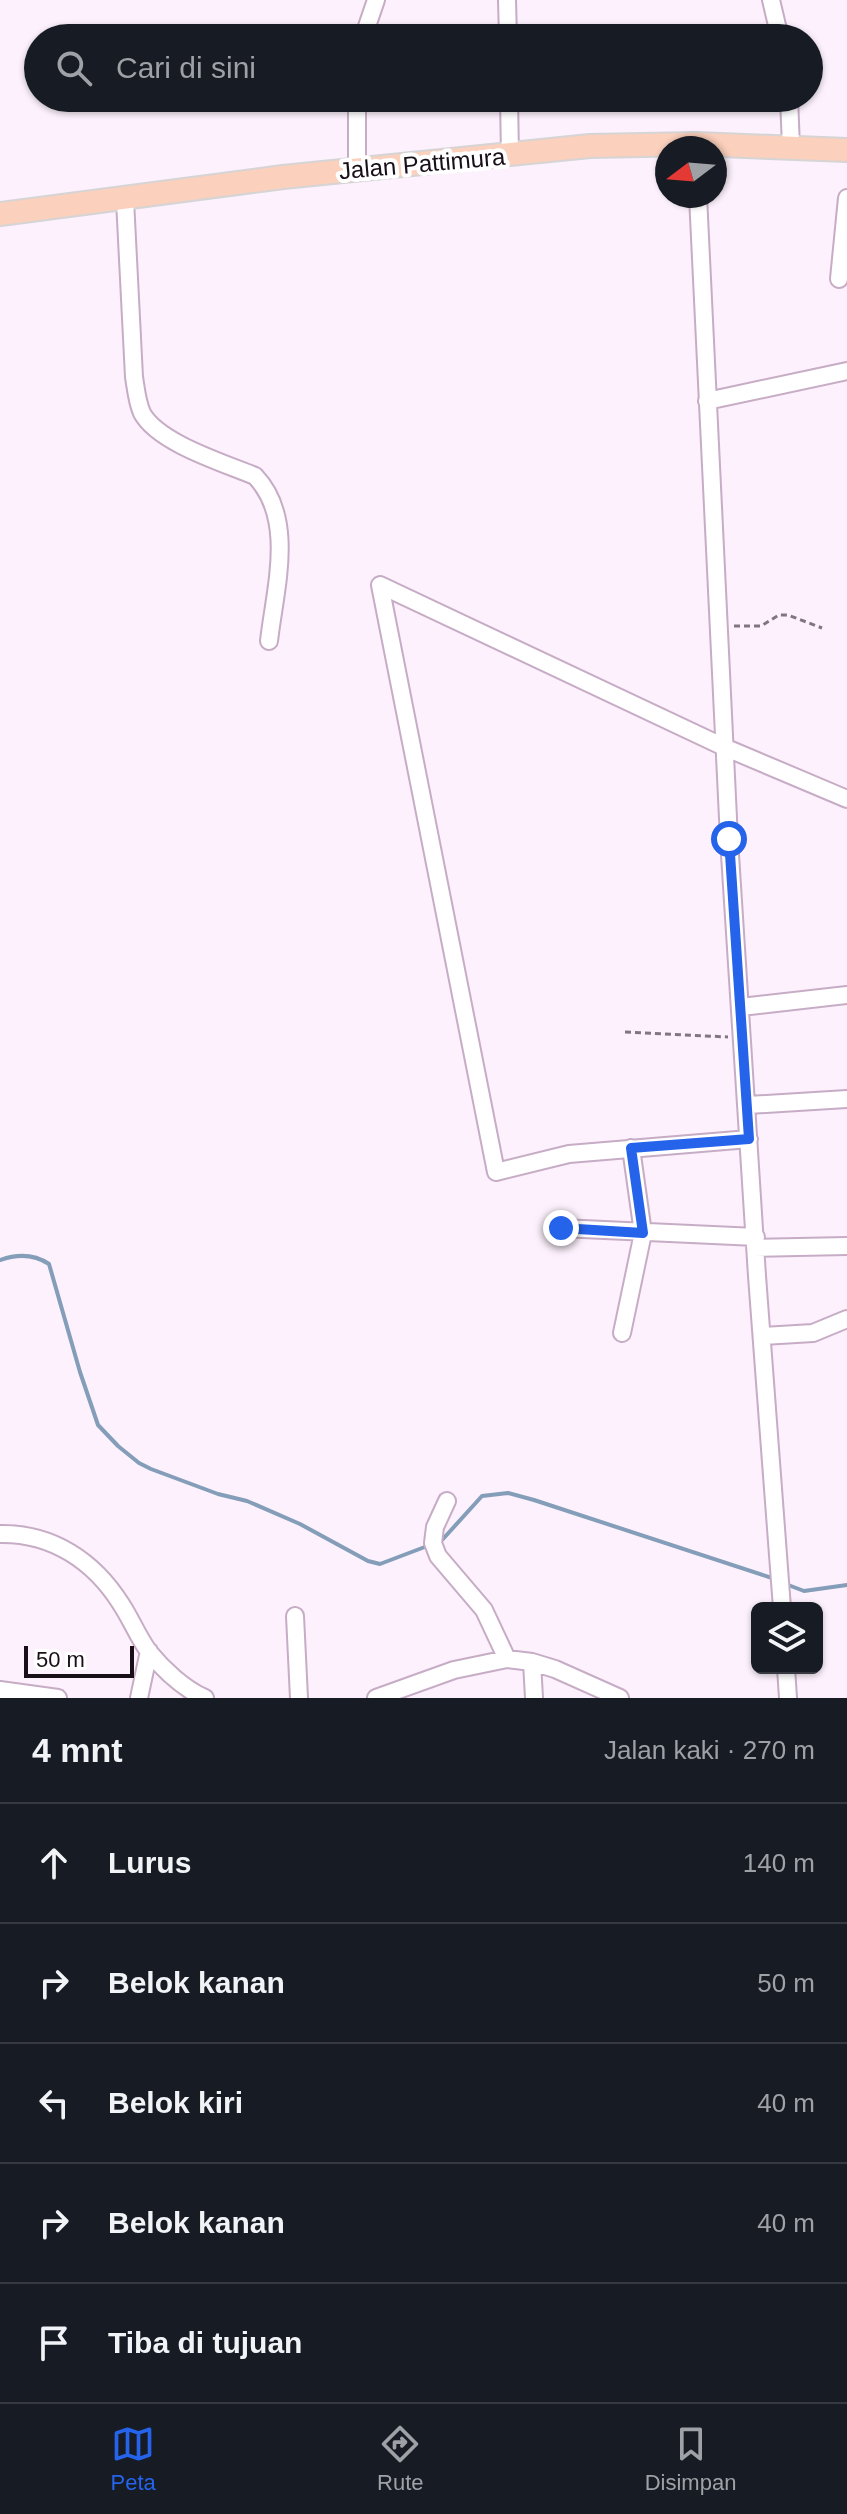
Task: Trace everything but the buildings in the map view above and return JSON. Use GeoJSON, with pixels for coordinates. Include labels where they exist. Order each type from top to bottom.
{"type":"FeatureCollection","features":[{"type":"Feature","properties":{"kind":"main road","name":"Jalan Pattimura"},"geometry":{"type":"LineString","coordinates":[[0,214],[283,177],[590,146],[655,146]]}},
{"type":"Feature","properties":{"kind":"main road","name":"Jalan Pattimura"},"geometry":{"type":"LineString","coordinates":[[727,146],[847,150]]}},
{"type":"Feature","properties":{"kind":"street"},"geometry":{"type":"LineString","coordinates":[[368,24],[376,0]]}},
{"type":"Feature","properties":{"kind":"street"},"geometry":{"type":"LineString","coordinates":[[507,0],[508,24]]}},
{"type":"Feature","properties":{"kind":"street"},"geometry":{"type":"LineString","coordinates":[[771,0],[777,24]]}},
{"type":"Feature","properties":{"kind":"street"},"geometry":{"type":"LineString","coordinates":[[357,112],[357,170]]}},
{"type":"Feature","properties":{"kind":"street"},"geometry":{"type":"LineString","coordinates":[[509,112],[510,156]]}},
{"type":"Feature","properties":{"kind":"street"},"geometry":{"type":"LineString","coordinates":[[790,112],[791,147]]}},
{"type":"Feature","properties":{"kind":"street"},"geometry":{"type":"LineString","coordinates":[[839,279],[847,198]]}},
{"type":"Feature","properties":{"kind":"street"},"geometry":{"type":"LineString","coordinates":[[125,200],[138,403],[157,431],[255,476],[266,488],[274,503],[281,541],[269,641]]}},
{"type":"Feature","properties":{"kind":"street"},"geometry":{"type":"LineString","coordinates":[[699,208],[724,747],[782,1602]]}},
{"type":"Feature","properties":{"kind":"street"},"geometry":{"type":"LineString","coordinates":[[707,401],[847,371]]}},
{"type":"Feature","properties":{"kind":"street"},"geometry":{"type":"LineString","coordinates":[[749,1139],[569,1154],[496,1172],[380,585],[658,713],[724,747],[847,799]]}},
{"type":"Feature","properties":{"kind":"street"},"geometry":{"type":"LineString","coordinates":[[741,1007],[847,995]]}},
{"type":"Feature","properties":{"kind":"street"},"geometry":{"type":"LineString","coordinates":[[748,1105],[847,1099]]}},
{"type":"Feature","properties":{"kind":"street"},"geometry":{"type":"LineString","coordinates":[[622,1333],[643,1233],[631,1148]]}},
{"type":"Feature","properties":{"kind":"street"},"geometry":{"type":"LineString","coordinates":[[561,1228],[756,1243],[847,1246]]}},
{"type":"Feature","properties":{"kind":"street"},"geometry":{"type":"LineString","coordinates":[[763,1336],[813,1333],[847,1319]]}},
{"type":"Feature","properties":{"kind":"street"},"geometry":{"type":"LineString","coordinates":[[447,1501],[435,1527],[433,1543],[438,1556],[484,1610],[507,1659]]}},
{"type":"Feature","properties":{"kind":"street"},"geometry":{"type":"LineString","coordinates":[[0,1534],[15,1533],[37,1538],[78,1556],[95,1571],[121,1603],[149,1651],[191,1696]]}},
{"type":"Feature","properties":{"kind":"street"},"geometry":{"type":"LineString","coordinates":[[295,1616],[299,1698]]}},
{"type":"Feature","properties":{"kind":"street"},"geometry":{"type":"LineString","coordinates":[[139,1698],[149,1651]]}},
{"type":"Feature","properties":{"kind":"street"},"geometry":{"type":"LineString","coordinates":[[376,1698],[454,1670],[507,1659],[532,1662],[620,1698]]}},
{"type":"Feature","properties":{"kind":"street"},"geometry":{"type":"LineString","coordinates":[[532,1662],[534,1698]]}},
{"type":"Feature","properties":{"kind":"street"},"geometry":{"type":"LineString","coordinates":[[786,1674],[788,1698]]}},
{"type":"Feature","properties":{"kind":"street"},"geometry":{"type":"LineString","coordinates":[[0,1690],[58,1698]]}},
{"type":"Feature","properties":{"kind":"path"},"geometry":{"type":"LineString","coordinates":[[719,624],[761,626],[779,615],[788,615],[822,628]]}},
{"type":"Feature","properties":{"kind":"path"},"geometry":{"type":"LineString","coordinates":[[625,1032],[744,1038]]}},
{"type":"Feature","properties":{"kind":"waterway"},"geometry":{"type":"LineString","coordinates":[[0,1260],[25,1256],[49,1264],[98,1425],[139,1463],[218,1494],[247,1501],[300,1524],[368,1561],[380,1564],[430,1545]]}},
{"type":"Feature","properties":{"kind":"waterway"},"geometry":{"type":"LineString","coordinates":[[438,1542],[482,1496],[508,1493],[775,1579]]}},
{"type":"Feature","properties":{"kind":"waterway"},"geometry":{"type":"LineString","coordinates":[[783,1583],[804,1591],[847,1585]]}},
{"type":"Feature","properties":{"kind":"route"},"geometry":{"type":"LineString","coordinates":[[561,1228],[643,1233],[631,1148],[749,1139],[729,839]]}}]}
